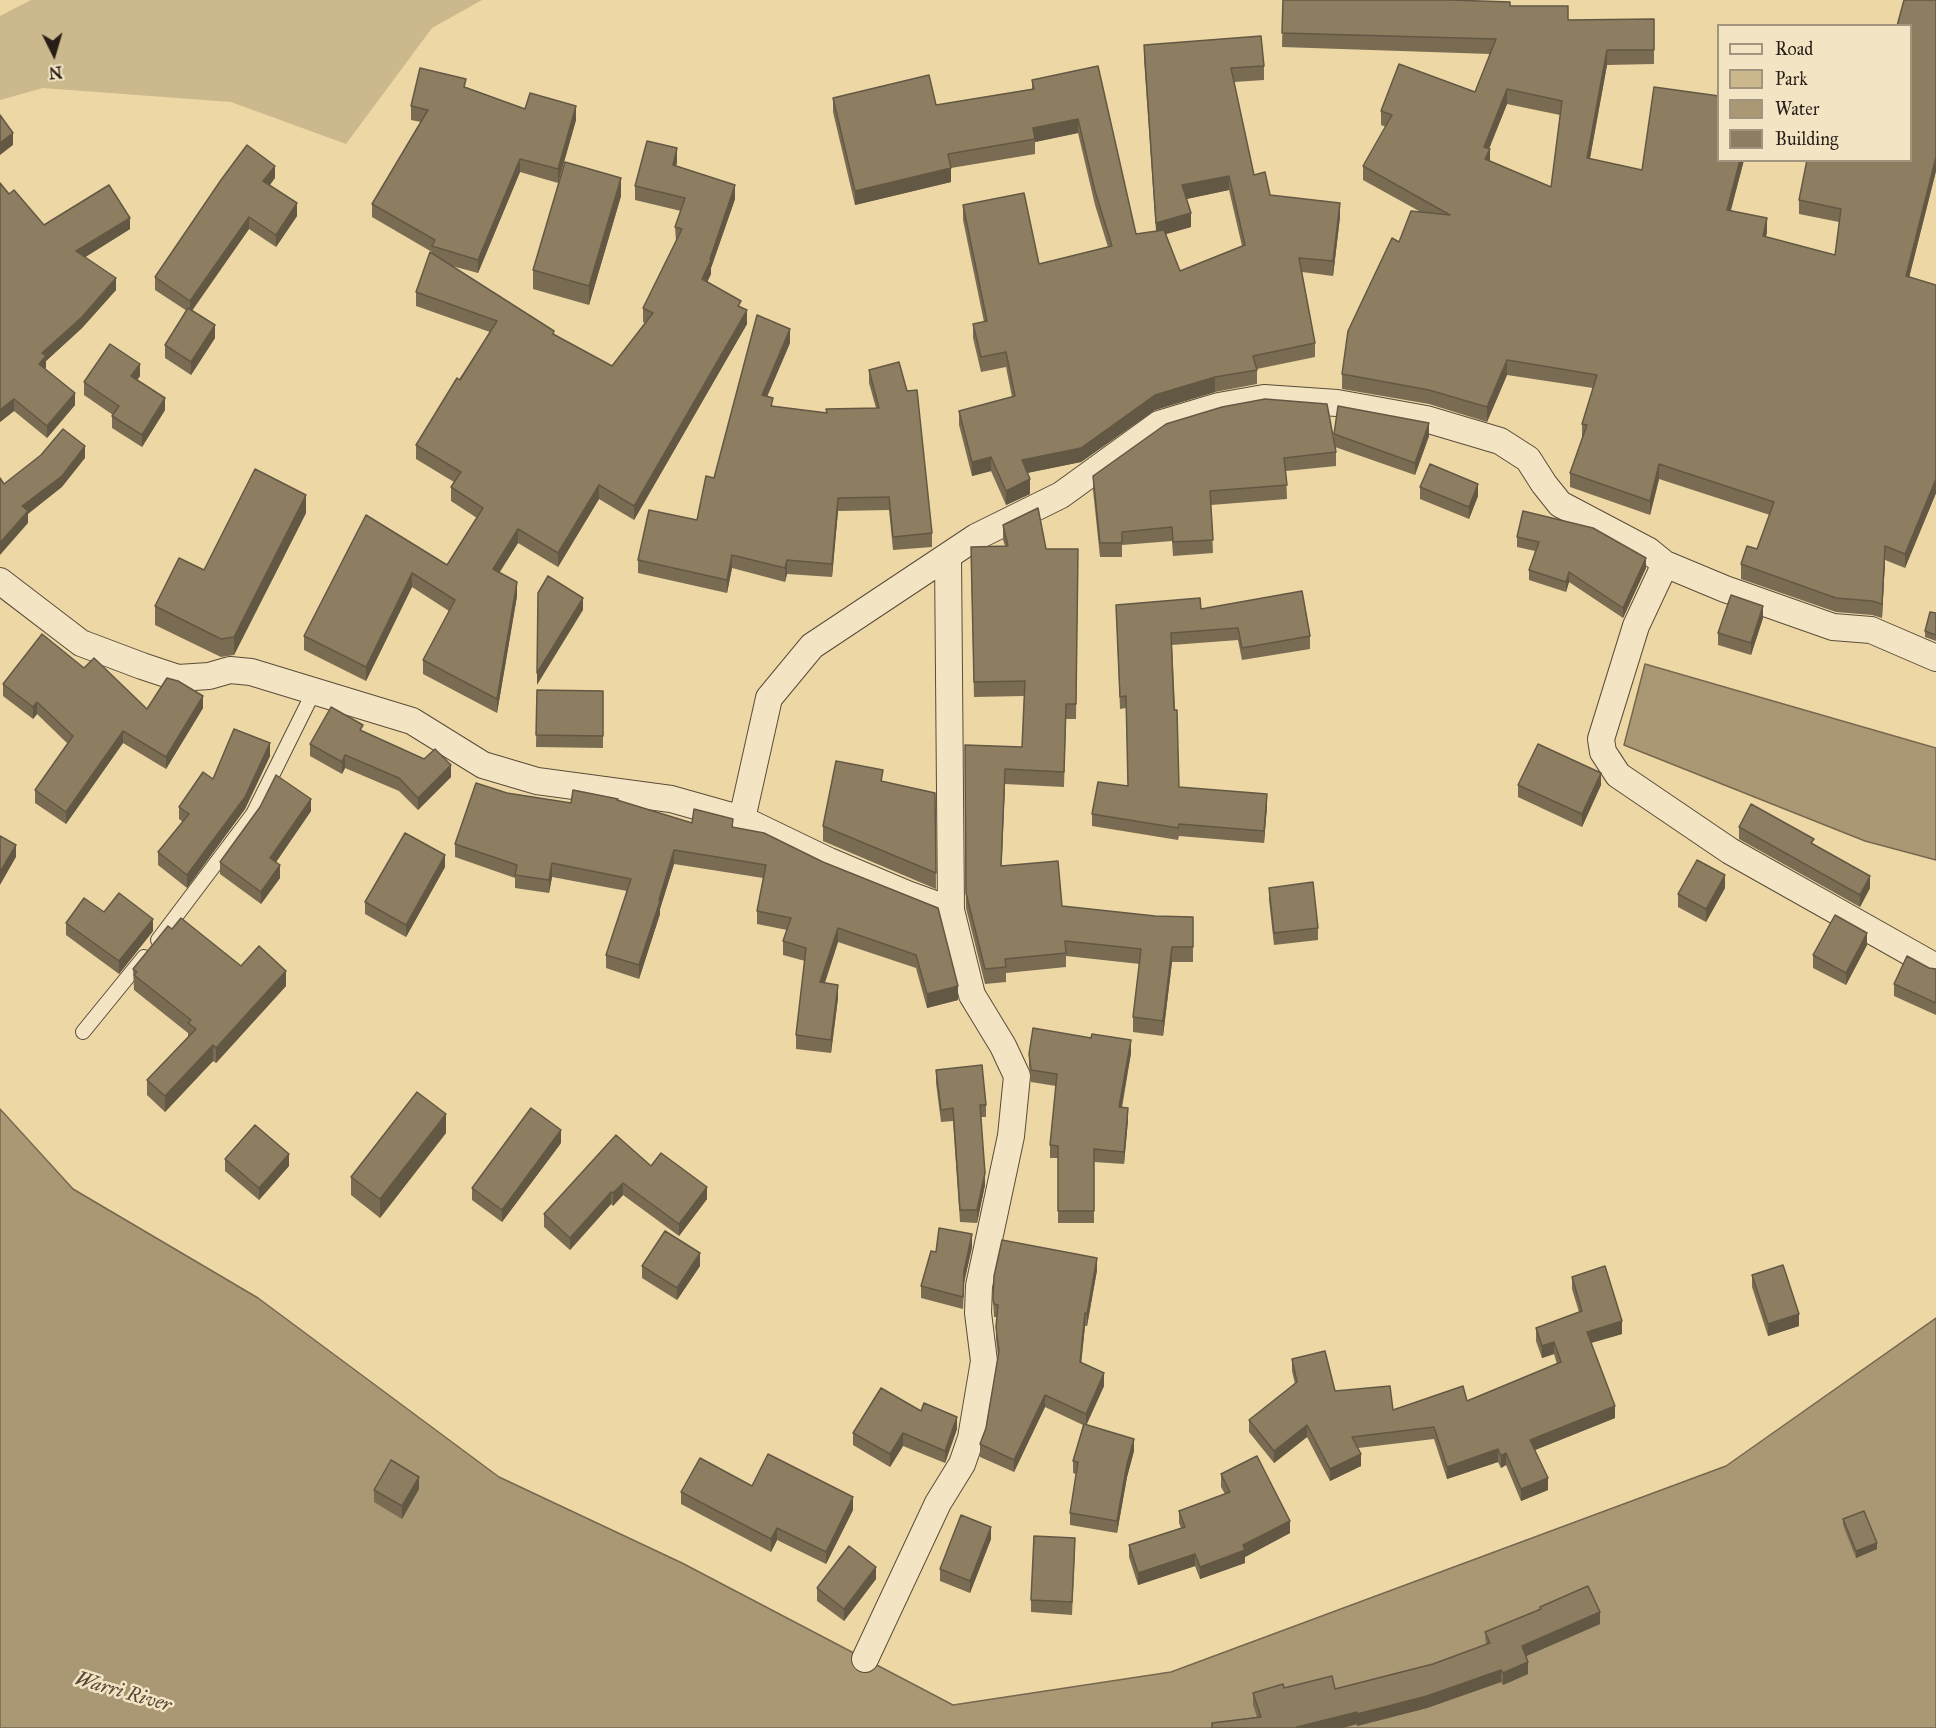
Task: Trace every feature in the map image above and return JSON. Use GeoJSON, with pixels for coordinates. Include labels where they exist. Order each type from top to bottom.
{"type":"FeatureCollection","features":[{"type":"Feature","properties":{"kind":"street"},"geometry":{"type":"LineString","coordinates":[[742,819],[769,698],[812,646],[976,537],[1061,495],[1159,424],[1219,406],[1264,398],[1337,403],[1415,417],[1500,441],[1528,459],[1560,504],[1649,551],[1665,564],[1725,589],[1833,627],[1870,630],[1936,658]]}},
{"type":"Feature","properties":{"kind":"street"},"geometry":{"type":"LineString","coordinates":[[865,1659],[938,1503],[962,1464],[971,1438],[984,1361],[978,1313],[980,1286],[1011,1136],[1017,1076],[1004,1046],[972,994],[951,910],[948,556]]}},
{"type":"Feature","properties":{"kind":"street"},"geometry":{"type":"LineString","coordinates":[[1665,564],[1636,626],[1601,739],[1603,752],[1618,775],[1730,851],[1936,967]]}},
{"type":"Feature","properties":{"kind":"street"},"geometry":{"type":"LineString","coordinates":[[0,581],[81,643],[142,666],[178,678],[209,676],[230,670],[251,672],[412,721],[483,765],[537,781],[671,799],[742,819],[829,861],[951,910]]}},
{"type":"Feature","properties":{"kind":"lane"},"geometry":{"type":"LineString","coordinates":[[83,1032],[184,908],[253,814],[314,691]]}},
{"type":"Feature","properties":{"kind":"green space"},"geometry":{"type":"Polygon","coordinates":[[[31,0],[482,0],[432,28],[346,144],[231,102],[43,88],[0,100],[0,16],[31,0]]]}},
{"type":"Feature","properties":{"kind":"water"},"geometry":{"type":"Polygon","coordinates":[[[1645,664],[1936,748],[1936,860],[1865,841],[1624,745],[1645,664]]]}},
{"type":"Feature","properties":{"kind":"water","name":"Warri River"},"geometry":{"type":"Polygon","coordinates":[[[0,1109],[73,1189],[258,1298],[499,1477],[682,1563],[953,1705],[1171,1672],[1726,1466],[1936,1318],[1936,1728],[0,1728],[0,1109]]]}},
{"type":"Feature","properties":{"kind":"building"},"geometry":{"type":"Polygon","coordinates":[[[1283,0],[1510,2],[1510,6],[1568,6],[1568,20],[1654,19],[1654,50],[1607,50],[1587,158],[1642,170],[1654,87],[1717,96],[1717,162],[1739,162],[1727,210],[1767,218],[1763,236],[1835,255],[1841,209],[1799,200],[1807,162],[1912,162],[1912,24],[1898,24],[1904,0],[1936,0],[1936,157],[1906,276],[1936,285],[1936,479],[1905,554],[1885,546],[1882,604],[1836,598],[1741,564],[1747,546],[1757,549],[1774,502],[1659,464],[1650,501],[1570,473],[1587,425],[1582,424],[1597,375],[1507,360],[1487,407],[1429,390],[1342,374],[1348,331],[1392,238],[1399,242],[1411,211],[1450,215],[1363,166],[1392,115],[1381,111],[1399,64],[1475,92],[1496,39],[1282,33],[1283,0]],[[1507,89],[1484,147],[1490,149],[1485,159],[1551,187],[1562,101],[1507,89]]]}},
{"type":"Feature","properties":{"kind":"building"},"geometry":{"type":"Polygon","coordinates":[[[1261,36],[1264,66],[1231,68],[1254,175],[1265,172],[1270,195],[1340,203],[1333,261],[1299,258],[1315,343],[1253,356],[1257,370],[1215,377],[1155,395],[1081,448],[1022,460],[1030,479],[1006,491],[991,457],[972,462],[959,411],[1015,396],[1006,352],[981,357],[973,324],[987,321],[963,205],[1024,193],[1039,264],[1112,246],[1095,191],[1078,119],[1033,128],[1035,139],[948,154],[951,168],[855,191],[833,98],[929,75],[936,105],[1034,89],[1032,80],[1098,66],[1136,234],[1164,230],[1180,271],[1245,245],[1229,176],[1182,185],[1191,213],[1156,223],[1144,45],[1261,36]]]}},
{"type":"Feature","properties":{"kind":"building"},"geometry":{"type":"Polygon","coordinates":[[[420,68],[466,79],[464,87],[525,109],[530,93],[576,106],[558,169],[520,159],[478,260],[432,246],[435,240],[372,204],[428,110],[411,106],[420,68]]]}},
{"type":"Feature","properties":{"kind":"building"},"geometry":{"type":"Polygon","coordinates":[[[0,115],[13,133],[0,143],[0,115]]]}},
{"type":"Feature","properties":{"kind":"building"},"geometry":{"type":"Polygon","coordinates":[[[647,141],[677,148],[673,165],[735,185],[711,260],[702,279],[741,301],[738,306],[747,310],[634,506],[599,485],[558,553],[518,529],[493,569],[517,582],[497,699],[423,660],[455,600],[412,573],[366,667],[304,636],[366,515],[447,565],[483,508],[451,487],[461,472],[416,445],[457,378],[460,380],[497,321],[416,292],[430,252],[554,331],[553,334],[612,366],[653,313],[643,308],[682,229],[675,227],[685,198],[635,186],[647,141]]]}},
{"type":"Feature","properties":{"kind":"building"},"geometry":{"type":"Polygon","coordinates":[[[247,145],[275,166],[263,181],[297,203],[276,235],[249,217],[190,301],[155,277],[247,145]]]}},
{"type":"Feature","properties":{"kind":"building"},"geometry":{"type":"Polygon","coordinates":[[[565,162],[621,178],[589,286],[533,270],[565,162]]]}},
{"type":"Feature","properties":{"kind":"building"},"geometry":{"type":"Polygon","coordinates":[[[0,183],[9,194],[14,190],[44,225],[109,185],[130,218],[76,251],[116,278],[82,317],[42,353],[46,356],[39,364],[75,393],[47,426],[14,399],[0,410],[0,183]]]}},
{"type":"Feature","properties":{"kind":"building"},"geometry":{"type":"Polygon","coordinates":[[[188,308],[215,325],[191,362],[165,345],[188,308]]]}},
{"type":"Feature","properties":{"kind":"building"},"geometry":{"type":"Polygon","coordinates":[[[757,315],[790,329],[762,395],[773,398],[771,406],[827,413],[826,409],[879,408],[869,370],[899,362],[907,391],[917,390],[932,533],[893,537],[889,497],[838,498],[832,564],[787,560],[785,568],[732,555],[727,580],[638,560],[649,510],[697,520],[706,476],[714,478],[757,315]]]}},
{"type":"Feature","properties":{"kind":"building"},"geometry":{"type":"Polygon","coordinates":[[[110,344],[140,364],[131,376],[165,398],[142,435],[112,416],[119,406],[84,382],[110,344]]]}},
{"type":"Feature","properties":{"kind":"building"},"geometry":{"type":"Polygon","coordinates":[[[1265,399],[1327,404],[1336,452],[1284,458],[1287,485],[1210,491],[1213,540],[1173,542],[1172,527],[1122,532],[1122,543],[1100,543],[1093,476],[1166,424],[1222,407],[1265,399]]]}},
{"type":"Feature","properties":{"kind":"building"},"geometry":{"type":"Polygon","coordinates":[[[1338,406],[1429,423],[1415,463],[1334,434],[1338,406]]]}},
{"type":"Feature","properties":{"kind":"building"},"geometry":{"type":"Polygon","coordinates":[[[63,429],[85,446],[62,476],[22,506],[28,511],[0,543],[0,478],[4,484],[41,455],[63,429]]]}},
{"type":"Feature","properties":{"kind":"building"},"geometry":{"type":"Polygon","coordinates":[[[1430,464],[1478,484],[1469,507],[1420,487],[1430,464]]]}},
{"type":"Feature","properties":{"kind":"building"},"geometry":{"type":"Polygon","coordinates":[[[255,469],[306,495],[234,637],[221,639],[155,606],[179,558],[204,570],[255,469]]]}},
{"type":"Feature","properties":{"kind":"building"},"geometry":{"type":"Polygon","coordinates":[[[1038,508],[1046,549],[1078,549],[1076,704],[1066,704],[1064,772],[1005,769],[1001,866],[1058,861],[1062,906],[1155,916],[1193,917],[1193,947],[1172,947],[1163,1021],[1133,1017],[1141,949],[1065,941],[1066,953],[1005,959],[1006,967],[985,969],[966,893],[965,745],[1022,747],[1025,681],[974,682],[971,547],[1008,546],[1003,525],[1038,508]]]}},
{"type":"Feature","properties":{"kind":"building"},"geometry":{"type":"Polygon","coordinates":[[[1523,511],[1593,528],[1646,558],[1623,608],[1569,572],[1566,582],[1529,570],[1539,542],[1517,537],[1523,511]]]}},
{"type":"Feature","properties":{"kind":"building"},"geometry":{"type":"Polygon","coordinates":[[[548,576],[583,598],[537,673],[538,593],[548,576]]]}},
{"type":"Feature","properties":{"kind":"building"},"geometry":{"type":"Polygon","coordinates":[[[1302,591],[1310,636],[1242,648],[1238,628],[1171,633],[1174,710],[1177,710],[1179,787],[1267,794],[1264,831],[1179,824],[1178,828],[1092,814],[1098,782],[1128,786],[1126,696],[1120,697],[1116,605],[1200,598],[1201,609],[1302,591]]]}},
{"type":"Feature","properties":{"kind":"building"},"geometry":{"type":"Polygon","coordinates":[[[1731,595],[1763,606],[1751,643],[1718,633],[1731,595]]]}},
{"type":"Feature","properties":{"kind":"building"},"geometry":{"type":"Polygon","coordinates":[[[1930,612],[1936,613],[1936,635],[1925,631],[1930,612]]]}},
{"type":"Feature","properties":{"kind":"building"},"geometry":{"type":"Polygon","coordinates":[[[42,634],[84,668],[94,658],[147,709],[167,678],[178,681],[203,696],[166,757],[123,731],[66,812],[35,790],[73,736],[37,702],[33,707],[3,684],[42,634]]]}},
{"type":"Feature","properties":{"kind":"building"},"geometry":{"type":"Polygon","coordinates":[[[537,690],[603,691],[603,736],[536,735],[537,690]]]}},
{"type":"Feature","properties":{"kind":"building"},"geometry":{"type":"Polygon","coordinates":[[[331,707],[363,725],[360,730],[424,759],[435,749],[451,765],[418,798],[399,778],[345,755],[342,762],[310,744],[331,707]]]}},
{"type":"Feature","properties":{"kind":"building"},"geometry":{"type":"Polygon","coordinates":[[[234,729],[270,743],[245,797],[187,875],[158,852],[189,814],[179,807],[203,772],[213,779],[234,729]]]}},
{"type":"Feature","properties":{"kind":"building"},"geometry":{"type":"Polygon","coordinates":[[[1538,744],[1601,773],[1582,814],[1518,785],[1538,744]]]}},
{"type":"Feature","properties":{"kind":"building"},"geometry":{"type":"Polygon","coordinates":[[[836,761],[883,770],[881,781],[935,793],[936,873],[823,826],[836,761]]]}},
{"type":"Feature","properties":{"kind":"building"},"geometry":{"type":"Polygon","coordinates":[[[276,775],[311,799],[270,858],[280,865],[261,892],[220,862],[260,807],[276,775]]]}},
{"type":"Feature","properties":{"kind":"building"},"geometry":{"type":"Polygon","coordinates":[[[476,783],[507,793],[571,803],[573,790],[618,799],[692,823],[694,809],[733,819],[732,827],[764,833],[823,862],[938,908],[958,986],[927,994],[916,955],[838,928],[820,982],[838,985],[831,1040],[796,1035],[806,948],[783,941],[791,918],[757,911],[766,865],[674,850],[639,965],[606,955],[631,879],[552,863],[549,880],[515,875],[517,865],[455,844],[476,783]]]}},
{"type":"Feature","properties":{"kind":"building"},"geometry":{"type":"Polygon","coordinates":[[[1751,804],[1814,839],[1811,843],[1870,876],[1860,895],[1739,827],[1751,804]]]}},
{"type":"Feature","properties":{"kind":"building"},"geometry":{"type":"Polygon","coordinates":[[[405,833],[445,855],[406,925],[365,902],[405,833]]]}},
{"type":"Feature","properties":{"kind":"building"},"geometry":{"type":"Polygon","coordinates":[[[0,836],[16,845],[0,872],[0,836]]]}},
{"type":"Feature","properties":{"kind":"building"},"geometry":{"type":"Polygon","coordinates":[[[1697,860],[1725,875],[1706,909],[1678,894],[1697,860]]]}},
{"type":"Feature","properties":{"kind":"building"},"geometry":{"type":"Polygon","coordinates":[[[1313,882],[1318,928],[1274,933],[1269,888],[1313,882]]]}},
{"type":"Feature","properties":{"kind":"building"},"geometry":{"type":"Polygon","coordinates":[[[119,893],[153,919],[119,961],[66,923],[84,898],[104,912],[119,893]]]}},
{"type":"Feature","properties":{"kind":"building"},"geometry":{"type":"Polygon","coordinates":[[[1835,915],[1867,933],[1846,973],[1813,955],[1835,915]]]}},
{"type":"Feature","properties":{"kind":"building"},"geometry":{"type":"Polygon","coordinates":[[[181,918],[241,966],[259,946],[286,971],[216,1048],[213,1045],[165,1096],[147,1080],[196,1029],[188,1023],[191,1020],[134,975],[137,972],[133,969],[168,926],[172,929],[181,918]]]}},
{"type":"Feature","properties":{"kind":"building"},"geometry":{"type":"Polygon","coordinates":[[[1907,956],[1929,968],[1936,969],[1936,1003],[1894,984],[1907,956]]]}},
{"type":"Feature","properties":{"kind":"building"},"geometry":{"type":"Polygon","coordinates":[[[1033,1028],[1091,1038],[1092,1034],[1131,1040],[1119,1107],[1128,1108],[1124,1152],[1094,1149],[1094,1211],[1058,1211],[1058,1146],[1050,1145],[1057,1074],[1031,1070],[1029,1054],[1033,1028]]]}},
{"type":"Feature","properties":{"kind":"building"},"geometry":{"type":"Polygon","coordinates":[[[982,1065],[986,1105],[980,1105],[985,1173],[977,1210],[960,1210],[953,1108],[941,1110],[936,1070],[982,1065]]]}},
{"type":"Feature","properties":{"kind":"building"},"geometry":{"type":"Polygon","coordinates":[[[417,1092],[446,1114],[380,1199],[351,1177],[417,1092]]]}},
{"type":"Feature","properties":{"kind":"building"},"geometry":{"type":"Polygon","coordinates":[[[531,1108],[561,1130],[502,1210],[472,1188],[531,1108]]]}},
{"type":"Feature","properties":{"kind":"building"},"geometry":{"type":"Polygon","coordinates":[[[255,1125],[289,1154],[259,1188],[225,1159],[255,1125]]]}},
{"type":"Feature","properties":{"kind":"building"},"geometry":{"type":"Polygon","coordinates":[[[616,1135],[651,1166],[661,1153],[707,1187],[679,1224],[623,1183],[613,1193],[611,1192],[570,1238],[544,1214],[616,1135]]]}},
{"type":"Feature","properties":{"kind":"building"},"geometry":{"type":"Polygon","coordinates":[[[939,1228],[972,1234],[964,1271],[963,1297],[921,1286],[931,1251],[936,1252],[939,1228]]]}},
{"type":"Feature","properties":{"kind":"building"},"geometry":{"type":"Polygon","coordinates":[[[665,1231],[700,1253],[677,1288],[642,1266],[665,1231]]]}},
{"type":"Feature","properties":{"kind":"building"},"geometry":{"type":"Polygon","coordinates":[[[1002,1240],[1097,1258],[1087,1314],[1085,1313],[1080,1362],[1104,1373],[1086,1414],[1045,1395],[1014,1460],[980,1444],[986,1428],[999,1351],[996,1327],[998,1305],[994,1304],[993,1300],[994,1276],[1002,1240]]]}},
{"type":"Feature","properties":{"kind":"building"},"geometry":{"type":"Polygon","coordinates":[[[1783,1265],[1799,1314],[1768,1324],[1752,1275],[1783,1265]]]}},
{"type":"Feature","properties":{"kind":"building"},"geometry":{"type":"Polygon","coordinates":[[[1605,1266],[1622,1321],[1587,1332],[1615,1406],[1530,1440],[1548,1478],[1521,1489],[1506,1453],[1501,1456],[1498,1449],[1447,1467],[1434,1427],[1352,1437],[1361,1454],[1330,1469],[1307,1425],[1274,1451],[1249,1420],[1297,1382],[1292,1359],[1325,1351],[1335,1391],[1390,1386],[1393,1410],[1463,1386],[1467,1401],[1561,1362],[1554,1342],[1542,1346],[1536,1328],[1582,1311],[1572,1277],[1605,1266]]]}},
{"type":"Feature","properties":{"kind":"building"},"geometry":{"type":"Polygon","coordinates":[[[881,1388],[921,1411],[924,1403],[957,1417],[945,1451],[903,1433],[890,1454],[853,1433],[881,1388]]]}},
{"type":"Feature","properties":{"kind":"building"},"geometry":{"type":"Polygon","coordinates":[[[1084,1424],[1134,1439],[1117,1521],[1070,1513],[1078,1462],[1073,1461],[1084,1424]]]}},
{"type":"Feature","properties":{"kind":"building"},"geometry":{"type":"Polygon","coordinates":[[[768,1454],[853,1497],[826,1552],[777,1528],[771,1539],[681,1492],[700,1458],[752,1486],[768,1454]]]}},
{"type":"Feature","properties":{"kind":"building"},"geometry":{"type":"Polygon","coordinates":[[[1257,1456],[1290,1521],[1243,1545],[1245,1550],[1200,1567],[1195,1554],[1138,1573],[1129,1545],[1185,1527],[1179,1511],[1230,1492],[1221,1474],[1257,1456]]]}},
{"type":"Feature","properties":{"kind":"building"},"geometry":{"type":"Polygon","coordinates":[[[391,1460],[419,1477],[402,1506],[374,1490],[391,1460]]]}},
{"type":"Feature","properties":{"kind":"building"},"geometry":{"type":"Polygon","coordinates":[[[1864,1511],[1877,1543],[1856,1551],[1843,1519],[1864,1511]]]}},
{"type":"Feature","properties":{"kind":"building"},"geometry":{"type":"Polygon","coordinates":[[[961,1515],[991,1527],[970,1581],[940,1569],[961,1515]]]}},
{"type":"Feature","properties":{"kind":"building"},"geometry":{"type":"Polygon","coordinates":[[[1034,1536],[1075,1538],[1072,1602],[1031,1600],[1034,1536]]]}},
{"type":"Feature","properties":{"kind":"building"},"geometry":{"type":"Polygon","coordinates":[[[849,1546],[876,1567],[844,1609],[817,1588],[849,1546]]]}},
{"type":"Feature","properties":{"kind":"building"},"geometry":{"type":"Polygon","coordinates":[[[1588,1586],[1600,1612],[1522,1646],[1528,1662],[1503,1673],[1501,1670],[1427,1696],[1297,1728],[1212,1728],[1212,1723],[1261,1717],[1253,1693],[1283,1684],[1284,1688],[1332,1676],[1335,1689],[1433,1664],[1490,1643],[1485,1632],[1541,1609],[1540,1607],[1588,1586]]]}}]}
